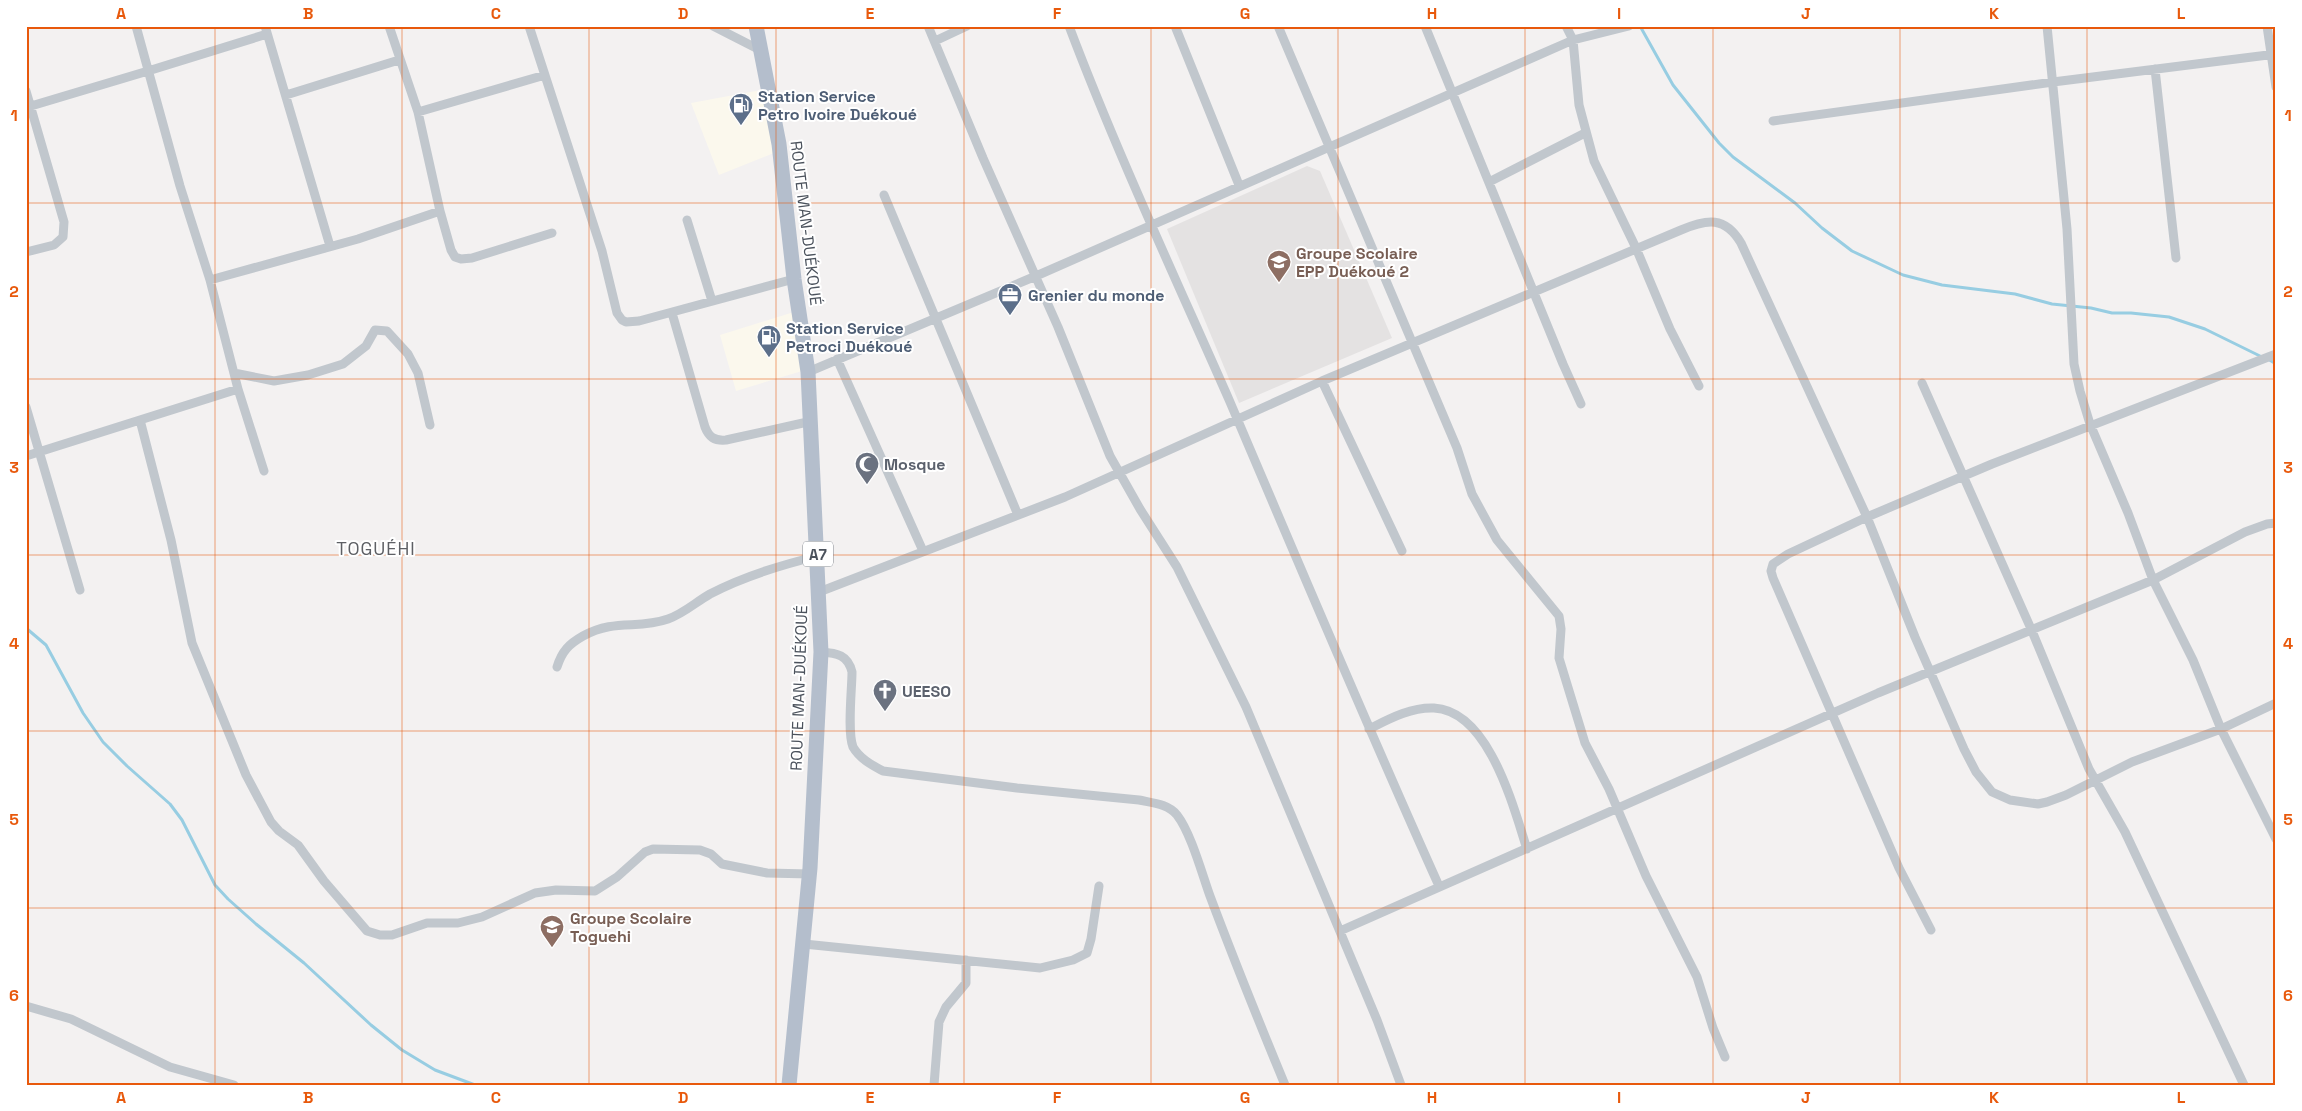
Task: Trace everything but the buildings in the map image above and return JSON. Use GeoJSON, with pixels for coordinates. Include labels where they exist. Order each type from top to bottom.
{"type":"FeatureCollection","features":[{"type":"Feature","properties":{"kind":"main road","name":"ROUTE MAN-DUÉKOUÉ"},"geometry":{"type":"LineString","coordinates":[[756,26],[779,144],[794,279],[808,372],[812,421],[821,652],[810,874],[789,1085]]}},
{"type":"Feature","properties":{"kind":"street"},"geometry":{"type":"LineString","coordinates":[[136,26],[180,186],[210,280],[238,389],[264,471]]}},
{"type":"Feature","properties":{"kind":"street"},"geometry":{"type":"LineString","coordinates":[[389,26],[418,112],[440,211],[451,250],[455,257],[461,259],[472,258],[552,233]]}},
{"type":"Feature","properties":{"kind":"street"},"geometry":{"type":"LineString","coordinates":[[529,26],[602,252],[614,305],[619,318],[631,322],[672,313],[794,279]]}},
{"type":"Feature","properties":{"kind":"street"},"geometry":{"type":"LineString","coordinates":[[713,26],[762,51]]}},
{"type":"Feature","properties":{"kind":"street"},"geometry":{"type":"LineString","coordinates":[[928,26],[983,158],[1058,327],[1095,423],[1119,474],[1177,567],[1246,707],[1340,931],[1401,1085]]}},
{"type":"Feature","properties":{"kind":"street"},"geometry":{"type":"LineString","coordinates":[[935,41],[967,26]]}},
{"type":"Feature","properties":{"kind":"street"},"geometry":{"type":"LineString","coordinates":[[1069,26],[1093,89],[1369,730],[1439,886]]}},
{"type":"Feature","properties":{"kind":"street"},"geometry":{"type":"LineString","coordinates":[[1175,26],[1240,185]]}},
{"type":"Feature","properties":{"kind":"street"},"geometry":{"type":"LineString","coordinates":[[1278,26],[1457,448],[1472,494],[1497,540],[1559,616],[1561,629],[1560,658],[1585,743],[1618,808],[1646,876],[1697,977],[1713,1028],[1725,1057]]}},
{"type":"Feature","properties":{"kind":"street"},"geometry":{"type":"LineString","coordinates":[[1425,26],[1581,404]]}},
{"type":"Feature","properties":{"kind":"street"},"geometry":{"type":"LineString","coordinates":[[1566,26],[1573,40],[1579,104],[1585,133],[1594,161],[1636,248],[1670,329],[1699,386]]}},
{"type":"Feature","properties":{"kind":"street"},"geometry":{"type":"LineString","coordinates":[[808,372],[837,358],[1036,276],[1328,146],[1573,40],[1629,26]]}},
{"type":"Feature","properties":{"kind":"street"},"geometry":{"type":"LineString","coordinates":[[2047,26],[2067,229],[2074,364],[2090,424],[2128,513],[2153,580],[2193,660],[2221,729],[2276,839]]}},
{"type":"Feature","properties":{"kind":"street"},"geometry":{"type":"LineString","coordinates":[[2267,26],[2273,54],[2276,87]]}},
{"type":"Feature","properties":{"kind":"street"},"geometry":{"type":"LineString","coordinates":[[31,106],[148,72],[266,30],[330,246]]}},
{"type":"Feature","properties":{"kind":"street"},"geometry":{"type":"LineString","coordinates":[[1773,121],[2273,54]]}},
{"type":"Feature","properties":{"kind":"street"},"geometry":{"type":"LineString","coordinates":[[286,95],[399,60]]}},
{"type":"Feature","properties":{"kind":"street"},"geometry":{"type":"LineString","coordinates":[[2155,69],[2176,258]]}},
{"type":"Feature","properties":{"kind":"street"},"geometry":{"type":"LineString","coordinates":[[418,112],[545,75]]}},
{"type":"Feature","properties":{"kind":"street"},"geometry":{"type":"LineString","coordinates":[[26,91],[64,222],[63,237],[54,245],[26,252]]}},
{"type":"Feature","properties":{"kind":"street"},"geometry":{"type":"LineString","coordinates":[[1489,182],[1585,133]]}},
{"type":"Feature","properties":{"kind":"street"},"geometry":{"type":"LineString","coordinates":[[884,195],[937,317],[1018,515]]}},
{"type":"Feature","properties":{"kind":"street"},"geometry":{"type":"LineString","coordinates":[[210,280],[358,239],[440,211]]}},
{"type":"Feature","properties":{"kind":"street"},"geometry":{"type":"LineString","coordinates":[[687,220],[712,301]]}},
{"type":"Feature","properties":{"kind":"street"},"geometry":{"type":"LineString","coordinates":[[819,592],[1119,474],[1322,382],[1636,248],[1699,224],[1719,222],[1734,231],[1867,517],[1964,749],[1976,772],[1992,792],[2010,800],[2038,804],[2066,796],[2139,759],[2221,729],[2276,703]]}},
{"type":"Feature","properties":{"kind":"street"},"geometry":{"type":"LineString","coordinates":[[672,313],[705,427],[710,436],[719,440],[726,440],[812,421]]}},
{"type":"Feature","properties":{"kind":"street"},"geometry":{"type":"LineString","coordinates":[[234,372],[274,381],[308,375],[343,364],[366,346],[375,330],[387,331],[408,354],[418,373],[430,425]]}},
{"type":"Feature","properties":{"kind":"street"},"geometry":{"type":"LineString","coordinates":[[1932,930],[1899,868],[1773,578],[1771,567],[1776,560],[1788,554],[1867,517],[1963,476],[2090,424],[2276,354]]}},
{"type":"Feature","properties":{"kind":"street"},"geometry":{"type":"LineString","coordinates":[[837,358],[922,551]]}},
{"type":"Feature","properties":{"kind":"street"},"geometry":{"type":"LineString","coordinates":[[1322,382],[1402,551]]}},
{"type":"Feature","properties":{"kind":"street"},"geometry":{"type":"LineString","coordinates":[[1922,383],[2032,631],[2089,769],[2125,832],[2244,1085]]}},
{"type":"Feature","properties":{"kind":"street"},"geometry":{"type":"LineString","coordinates":[[26,456],[238,389]]}},
{"type":"Feature","properties":{"kind":"street"},"geometry":{"type":"LineString","coordinates":[[26,407],[80,590]]}},
{"type":"Feature","properties":{"kind":"street"},"geometry":{"type":"LineString","coordinates":[[140,420],[173,546],[189,631],[219,711],[246,775],[270,822],[298,845],[324,881],[367,931],[380,935],[392,935],[427,924],[458,923],[482,917],[536,893],[556,890],[595,891],[617,877],[645,852],[653,849],[700,850],[711,854],[722,864],[767,873],[810,874]]}},
{"type":"Feature","properties":{"kind":"street"},"geometry":{"type":"LineString","coordinates":[[1340,931],[1833,715],[1878,693],[1931,673],[2098,601],[2153,580],[2245,532],[2267,524],[2276,523]]}},
{"type":"Feature","properties":{"kind":"street"},"geometry":{"type":"LineString","coordinates":[[557,667],[561,654],[571,643],[605,626],[656,622],[668,619],[728,586],[780,565],[818,556]]}},
{"type":"Feature","properties":{"kind":"street"},"geometry":{"type":"LineString","coordinates":[[821,652],[837,653],[851,664],[850,730],[853,746],[868,763],[883,771],[1017,788],[1139,800],[1159,804],[1171,809],[1178,816],[1191,844],[1285,1085]]}},
{"type":"Feature","properties":{"kind":"street"},"geometry":{"type":"LineString","coordinates":[[1369,730],[1391,718],[1420,709],[1446,710],[1460,717],[1480,736],[1490,754],[1517,817],[1527,849]]}},
{"type":"Feature","properties":{"kind":"street"},"geometry":{"type":"LineString","coordinates":[[804,944],[1040,968],[1073,960],[1087,954],[1099,886]]}},
{"type":"Feature","properties":{"kind":"street"},"geometry":{"type":"LineString","coordinates":[[934,1085],[939,1022],[946,1007],[966,983],[966,960]]}},
{"type":"Feature","properties":{"kind":"street"},"geometry":{"type":"LineString","coordinates":[[26,1006],[71,1019],[170,1067],[234,1085]]}},
{"type":"Feature","properties":{"kind":"shaded area"},"geometry":{"type":"Polygon","coordinates":[[[761,90],[774,153],[719,175],[691,103],[761,90]]]}},
{"type":"Feature","properties":{"kind":"shaded area","name":"Groupe Scolaire EPP Duékoué 2"},"geometry":{"type":"Polygon","coordinates":[[[1307,166],[1320,171],[1392,338],[1239,403],[1167,229],[1307,166]]]}},
{"type":"Feature","properties":{"kind":"shaded area"},"geometry":{"type":"Polygon","coordinates":[[[797,311],[802,371],[736,391],[720,335],[797,311]]]}},
{"type":"Feature","properties":{"kind":"waterway"},"geometry":{"type":"LineString","coordinates":[[1640,26],[1673,85],[1719,143],[1733,157],[1795,203],[1822,228],[1852,251],[1903,275],[1942,285],[2015,294],[2052,304],[2091,308],[2112,313],[2169,317],[2205,329],[2262,357]]}},
{"type":"Feature","properties":{"kind":"waterway"},"geometry":{"type":"LineString","coordinates":[[2268,359],[2276,364]]}},
{"type":"Feature","properties":{"kind":"waterway"},"geometry":{"type":"LineString","coordinates":[[26,628],[46,645],[83,713],[103,742],[170,804],[182,820],[215,885],[228,899],[402,1050],[435,1070],[475,1085]]}},
{"type":"Feature","properties":{"kind":"place","name":"Station Service Petro Ivoire Duékoué"},"geometry":{"type":"Point","coordinates":[741,126]}},
{"type":"Feature","properties":{"kind":"place","name":"Groupe Scolaire EPP Duékoué 2"},"geometry":{"type":"Point","coordinates":[1279,283]}},
{"type":"Feature","properties":{"kind":"place","name":"Grenier du monde"},"geometry":{"type":"Point","coordinates":[1010,316]}},
{"type":"Feature","properties":{"kind":"place","name":"Station Service Petroci Duékoué"},"geometry":{"type":"Point","coordinates":[769,358]}},
{"type":"Feature","properties":{"kind":"place","name":"Mosque"},"geometry":{"type":"Point","coordinates":[867,485]}},
{"type":"Feature","properties":{"kind":"place","name":"UEESO"},"geometry":{"type":"Point","coordinates":[885,712]}},
{"type":"Feature","properties":{"kind":"place","name":"Groupe Scolaire Toguehi"},"geometry":{"type":"Point","coordinates":[552,948]}},
{"type":"Feature","properties":{"kind":"district","name":"TOGUÉHI"},"geometry":{"type":"Point","coordinates":[376,548]}}]}
